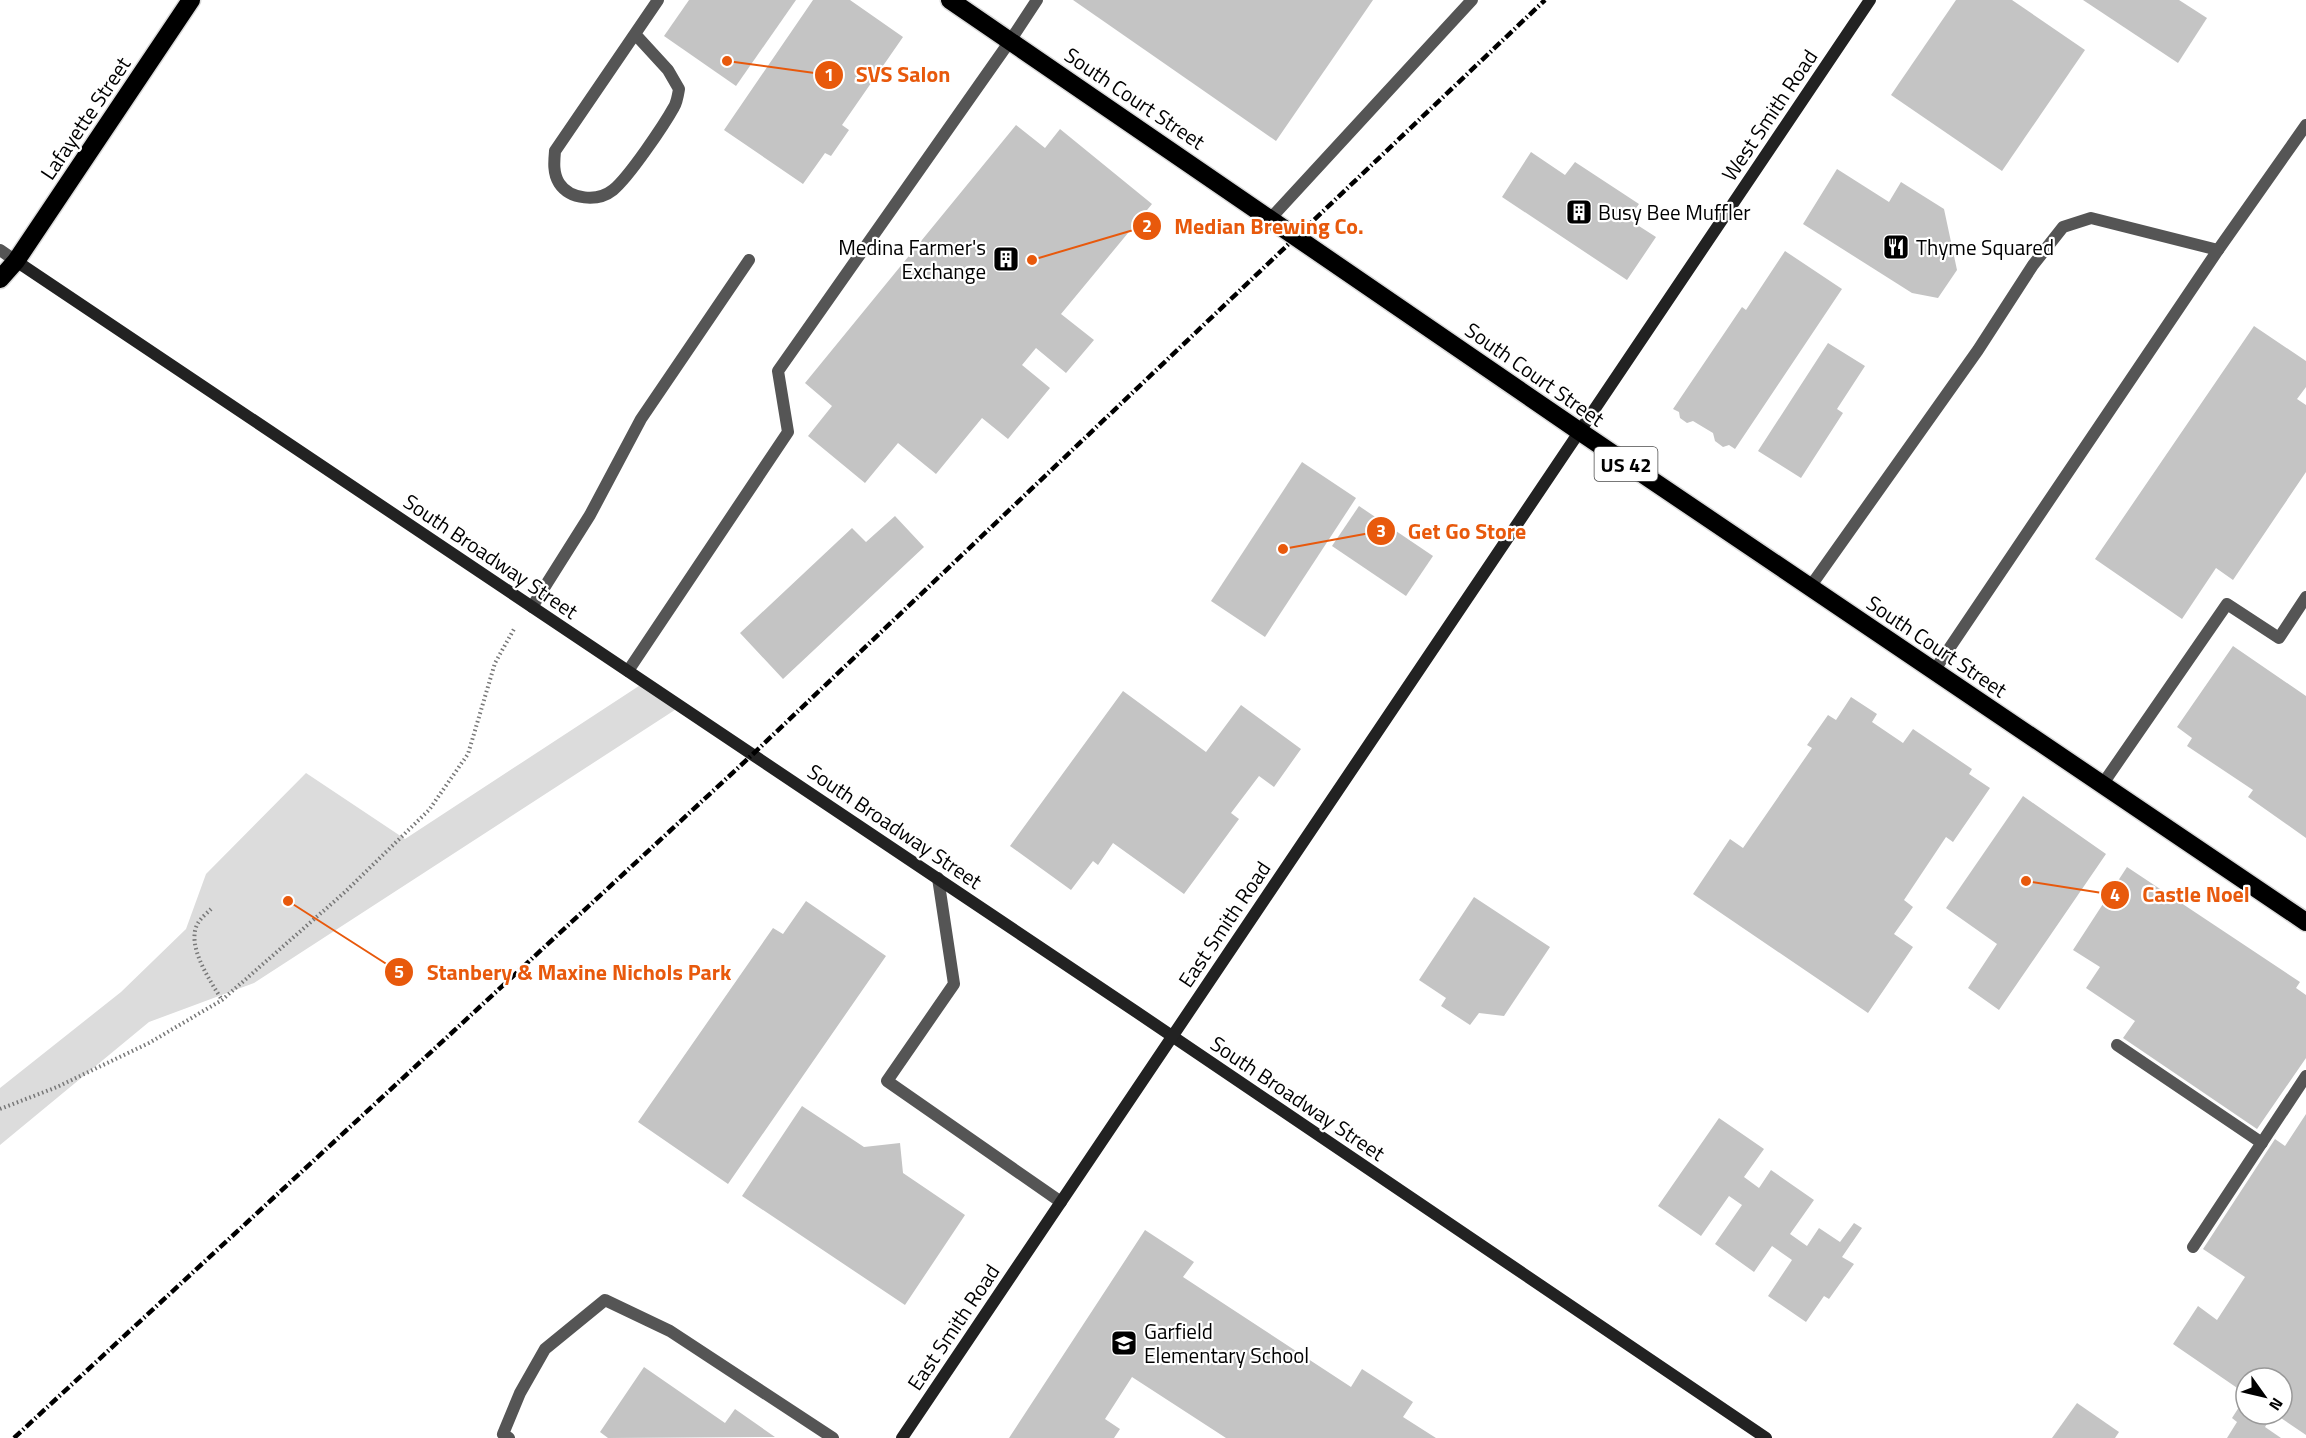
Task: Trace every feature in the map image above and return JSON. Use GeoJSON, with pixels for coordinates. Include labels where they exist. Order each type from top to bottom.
{"type":"FeatureCollection","features":[{"type":"Feature","properties":{"kind":"highway","name":"Lafayette Street"},"geometry":{"type":"LineString","coordinates":[[0,279],[16,261],[191,0]]}},
{"type":"Feature","properties":{"kind":"highway","name":"South Court Street"},"geometry":{"type":"LineString","coordinates":[[950,0],[1579,431],[2306,922]]}},
{"type":"Feature","properties":{"kind":"main road","name":"West Smith Road"},"geometry":{"type":"LineString","coordinates":[[1579,431],[1870,0]]}},
{"type":"Feature","properties":{"kind":"main road","name":"South Broadway Street"},"geometry":{"type":"LineString","coordinates":[[16,261],[1173,1036],[1766,1438]]}},
{"type":"Feature","properties":{"kind":"main road","name":"East Smith Road"},"geometry":{"type":"LineString","coordinates":[[902,1438],[1579,431]]}},
{"type":"Feature","properties":{"kind":"street"},"geometry":{"type":"LineString","coordinates":[[635,34],[668,70],[674,80],[679,89],[675,105],[613,191],[595,198],[574,196],[560,184],[554,168],[555,151],[658,0]]}},
{"type":"Feature","properties":{"kind":"street"},"geometry":{"type":"LineString","coordinates":[[628,671],[788,432],[778,371],[1037,0]]}},
{"type":"Feature","properties":{"kind":"street"},"geometry":{"type":"LineString","coordinates":[[1271,218],[1472,0]]}},
{"type":"Feature","properties":{"kind":"street"},"geometry":{"type":"LineString","coordinates":[[1934,671],[2218,250],[2306,125]]}},
{"type":"Feature","properties":{"kind":"street"},"geometry":{"type":"LineString","coordinates":[[1810,587],[1978,350],[2033,265],[2063,227],[2091,218],[2218,250]]}},
{"type":"Feature","properties":{"kind":"street","name":"South Broadway Street"},"geometry":{"type":"LineString","coordinates":[[0,250],[16,261]]}},
{"type":"Feature","properties":{"kind":"street"},"geometry":{"type":"LineString","coordinates":[[532,607],[590,515],[641,419],[749,260]]}},
{"type":"Feature","properties":{"kind":"street"},"geometry":{"type":"LineString","coordinates":[[2102,785],[2227,604],[2279,638],[2306,597]]}},
{"type":"Feature","properties":{"kind":"street"},"geometry":{"type":"LineString","coordinates":[[938,878],[954,984],[887,1081],[1061,1202]]}},
{"type":"Feature","properties":{"kind":"street"},"geometry":{"type":"LineString","coordinates":[[2117,1046],[2262,1143]]}},
{"type":"Feature","properties":{"kind":"street"},"geometry":{"type":"LineString","coordinates":[[2193,1247],[2306,1076]]}},
{"type":"Feature","properties":{"kind":"street"},"geometry":{"type":"LineString","coordinates":[[509,1438],[503,1434],[520,1393],[545,1348],[604,1300],[670,1331],[833,1438]]}},
{"type":"Feature","properties":{"kind":"path"},"geometry":{"type":"LineString","coordinates":[[0,1109],[57,1088],[149,1043],[222,1000],[345,892],[429,810],[468,754],[495,663],[510,637]]}},
{"type":"Feature","properties":{"kind":"path"},"geometry":{"type":"LineString","coordinates":[[211,909],[196,925],[195,944],[202,969],[222,1000]]}},
{"type":"Feature","properties":{"kind":"shaded area"},"geometry":{"type":"Polygon","coordinates":[[[645,682],[681,706],[254,983],[149,1022],[0,1145],[0,1088],[121,992],[186,929],[206,874],[306,773],[405,839],[645,682]]]}},
{"type":"Feature","properties":{"kind":"building"},"geometry":{"type":"Polygon","coordinates":[[[689,0],[796,0],[736,86],[664,36],[689,0]]]}},
{"type":"Feature","properties":{"kind":"building"},"geometry":{"type":"Polygon","coordinates":[[[813,0],[850,0],[903,37],[842,125],[849,130],[831,156],[825,153],[803,184],[724,130],[813,0]]]}},
{"type":"Feature","properties":{"kind":"building"},"geometry":{"type":"Polygon","coordinates":[[[1073,0],[1373,0],[1276,141],[1073,0]]]}},
{"type":"Feature","properties":{"kind":"building"},"geometry":{"type":"Polygon","coordinates":[[[1956,0],[2012,0],[2085,50],[2002,171],[1891,95],[1956,0]]]}},
{"type":"Feature","properties":{"kind":"building"},"geometry":{"type":"Polygon","coordinates":[[[2083,0],[2179,0],[2207,18],[2178,63],[2083,0]]]}},
{"type":"Feature","properties":{"kind":"building","name":"Medina Farmer's Exchange"},"geometry":{"type":"Polygon","coordinates":[[[1016,125],[1045,148],[1060,129],[1152,204],[1061,314],[1094,340],[1066,373],[1036,348],[1022,365],[1050,388],[1008,439],[982,418],[936,474],[898,443],[865,483],[808,436],[832,406],[805,383],[1016,125]]]}},
{"type":"Feature","properties":{"kind":"building","name":"Busy Bee Muffler"},"geometry":{"type":"Polygon","coordinates":[[[1531,152],[1565,175],[1575,162],[1639,204],[1628,219],[1656,237],[1627,280],[1502,197],[1531,152]]]}},
{"type":"Feature","properties":{"kind":"building","name":"Thyme Squared"},"geometry":{"type":"Polygon","coordinates":[[[1837,169],[1889,202],[1901,182],[1944,209],[1957,270],[1938,298],[1912,293],[1803,224],[1837,169]]]}},
{"type":"Feature","properties":{"kind":"building"},"geometry":{"type":"Polygon","coordinates":[[[1785,251],[1842,289],[1735,449],[1729,445],[1723,447],[1715,441],[1713,433],[1693,421],[1687,423],[1680,418],[1679,412],[1673,409],[1742,307],[1746,310],[1785,251]]]}},
{"type":"Feature","properties":{"kind":"building"},"geometry":{"type":"Polygon","coordinates":[[[2254,326],[2306,361],[2306,387],[2297,399],[2306,405],[2306,472],[2233,580],[2216,568],[2182,619],[2095,559],[2254,326]]]}},
{"type":"Feature","properties":{"kind":"building"},"geometry":{"type":"Polygon","coordinates":[[[1828,343],[1865,366],[1837,409],[1843,413],[1801,478],[1758,451],[1828,343]]]}},
{"type":"Feature","properties":{"kind":"building"},"geometry":{"type":"Polygon","coordinates":[[[1302,462],[1356,498],[1265,637],[1211,601],[1302,462]]]}},
{"type":"Feature","properties":{"kind":"building"},"geometry":{"type":"Polygon","coordinates":[[[1359,506],[1433,556],[1406,596],[1332,546],[1359,506]]]}},
{"type":"Feature","properties":{"kind":"building"},"geometry":{"type":"Polygon","coordinates":[[[895,516],[924,547],[783,679],[740,633],[852,528],[866,542],[895,516]]]}},
{"type":"Feature","properties":{"kind":"building"},"geometry":{"type":"Polygon","coordinates":[[[2233,646],[2306,696],[2306,838],[2248,797],[2253,790],[2187,746],[2192,738],[2177,727],[2233,646]]]}},
{"type":"Feature","properties":{"kind":"building"},"geometry":{"type":"Polygon","coordinates":[[[1123,691],[1206,752],[1241,705],[1301,749],[1274,787],[1259,776],[1231,813],[1239,819],[1184,894],[1113,843],[1098,865],[1093,861],[1071,890],[1010,846],[1123,691]]]}},
{"type":"Feature","properties":{"kind":"building"},"geometry":{"type":"Polygon","coordinates":[[[1851,697],[1877,714],[1872,722],[1903,743],[1913,729],[1972,769],[1969,774],[1990,788],[1953,842],[1946,837],[1904,900],[1913,907],[1894,934],[1913,947],[1868,1013],[1693,894],[1730,839],[1743,848],[1812,748],[1807,745],[1828,715],[1836,720],[1851,697]]]}},
{"type":"Feature","properties":{"kind":"building"},"geometry":{"type":"Polygon","coordinates":[[[2023,796],[2106,854],[1999,1010],[1968,988],[1997,944],[1946,908],[2023,796]]]}},
{"type":"Feature","properties":{"kind":"building"},"geometry":{"type":"Polygon","coordinates":[[[2127,867],[2300,982],[2296,988],[2306,995],[2306,1058],[2257,1129],[2123,1038],[2135,1021],[2086,988],[2100,967],[2073,950],[2127,867]]]}},
{"type":"Feature","properties":{"kind":"building"},"geometry":{"type":"Polygon","coordinates":[[[1474,897],[1550,947],[1504,1016],[1479,1013],[1470,1025],[1441,1006],[1446,998],[1419,980],[1474,897]]]}},
{"type":"Feature","properties":{"kind":"building"},"geometry":{"type":"Polygon","coordinates":[[[806,901],[886,956],[728,1184],[638,1122],[773,928],[783,934],[806,901]]]}},
{"type":"Feature","properties":{"kind":"building"},"geometry":{"type":"Polygon","coordinates":[[[802,1106],[864,1147],[900,1143],[903,1173],[965,1215],[905,1305],[742,1196],[802,1106]]]}},
{"type":"Feature","properties":{"kind":"building"},"geometry":{"type":"Polygon","coordinates":[[[2306,1114],[2306,1435],[2293,1426],[2294,1366],[2234,1366],[2234,1386],[2173,1344],[2198,1306],[2217,1320],[2245,1277],[2203,1249],[2275,1139],[2285,1146],[2306,1114]]]}},
{"type":"Feature","properties":{"kind":"building"},"geometry":{"type":"Polygon","coordinates":[[[1719,1118],[1764,1149],[1744,1177],[1759,1188],[1771,1170],[1814,1200],[1790,1234],[1807,1246],[1819,1228],[1840,1242],[1854,1223],[1862,1228],[1842,1257],[1854,1264],[1829,1299],[1824,1296],[1806,1322],[1768,1296],[1792,1260],[1772,1246],[1754,1272],[1715,1244],[1742,1205],[1729,1196],[1701,1236],[1658,1206],[1719,1118]]]}},
{"type":"Feature","properties":{"kind":"building"},"geometry":{"type":"Polygon","coordinates":[[[1145,1230],[1194,1262],[1183,1277],[1351,1387],[1362,1369],[1413,1402],[1403,1417],[1436,1438],[1226,1438],[1132,1377],[1105,1419],[1120,1429],[1114,1438],[1009,1438],[1145,1230]]]}},
{"type":"Feature","properties":{"kind":"building"},"geometry":{"type":"Polygon","coordinates":[[[644,1367],[725,1423],[735,1409],[775,1437],[608,1438],[600,1432],[644,1367]]]}},
{"type":"Feature","properties":{"kind":"building"},"geometry":{"type":"Polygon","coordinates":[[[2077,1403],[2119,1432],[2115,1438],[2052,1438],[2077,1403]]]}},
{"type":"Feature","properties":{"kind":"building"},"geometry":{"type":"Polygon","coordinates":[[[2234,1426],[2266,1426],[2281,1438],[2227,1438],[2234,1426]]]}},
{"type":"Feature","properties":{"kind":"railway"},"geometry":{"type":"LineString","coordinates":[[14,1438],[753,754],[1545,0]]}},
{"type":"Feature","properties":{"kind":"place","name":"SVS Salon"},"geometry":{"type":"Point","coordinates":[727,61]}},
{"type":"Feature","properties":{"kind":"place","name":"Busy Bee Muffler"},"geometry":{"type":"Point","coordinates":[1579,212]}},
{"type":"Feature","properties":{"kind":"place","name":"Thyme Squared"},"geometry":{"type":"Point","coordinates":[1896,247]}},
{"type":"Feature","properties":{"kind":"place","name":"Medina Farmer's Exchange"},"geometry":{"type":"Point","coordinates":[1006,259]}},
{"type":"Feature","properties":{"kind":"place","name":"Median Brewing Co."},"geometry":{"type":"Point","coordinates":[1032,260]}},
{"type":"Feature","properties":{"kind":"place","name":"Get Go Store"},"geometry":{"type":"Point","coordinates":[1283,549]}},
{"type":"Feature","properties":{"kind":"place","name":"Castle Noel"},"geometry":{"type":"Point","coordinates":[2026,881]}},
{"type":"Feature","properties":{"kind":"place","name":"Stanbery & Maxine Nichols Park"},"geometry":{"type":"Point","coordinates":[288,901]}},
{"type":"Feature","properties":{"kind":"place","name":"Garfield Elementary School"},"geometry":{"type":"Point","coordinates":[1124,1343]}}]}
